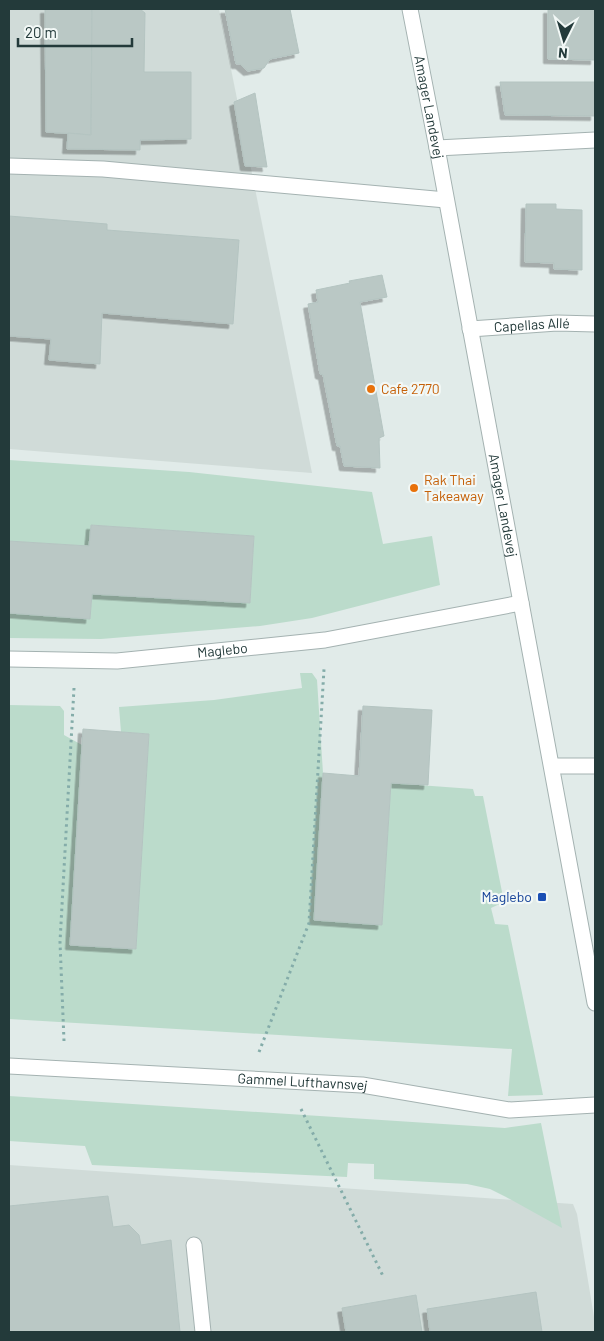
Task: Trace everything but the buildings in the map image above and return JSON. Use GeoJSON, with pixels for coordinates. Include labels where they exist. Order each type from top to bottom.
{"type":"FeatureCollection","features":[{"type":"Feature","properties":{"kind":"street","name":"Amager Landevej"},"geometry":{"type":"LineString","coordinates":[[410,9],[595,1003]]}},
{"type":"Feature","properties":{"kind":"street"},"geometry":{"type":"LineString","coordinates":[[437,148],[595,140]]}},
{"type":"Feature","properties":{"kind":"street"},"geometry":{"type":"LineString","coordinates":[[9,166],[104,169],[446,200]]}},
{"type":"Feature","properties":{"kind":"street","name":"Capellas Allé"},"geometry":{"type":"LineString","coordinates":[[470,329],[557,324],[595,324]]}},
{"type":"Feature","properties":{"kind":"street","name":"Maglebo"},"geometry":{"type":"LineString","coordinates":[[9,659],[117,661],[325,640],[521,602]]}},
{"type":"Feature","properties":{"kind":"street"},"geometry":{"type":"LineString","coordinates":[[552,766],[595,766]]}},
{"type":"Feature","properties":{"kind":"street","name":"Gammel Lufthavnsvej"},"geometry":{"type":"LineString","coordinates":[[9,1066],[362,1085],[510,1110],[595,1105]]}},
{"type":"Feature","properties":{"kind":"street"},"geometry":{"type":"LineString","coordinates":[[194,1245],[203,1332]]}},
{"type":"Feature","properties":{"kind":"path"},"geometry":{"type":"LineString","coordinates":[[249,1078],[309,922],[325,640]]}},
{"type":"Feature","properties":{"kind":"path"},"geometry":{"type":"LineString","coordinates":[[66,1069],[60,942],[76,660]]}},
{"type":"Feature","properties":{"kind":"path"},"geometry":{"type":"LineString","coordinates":[[288,1081],[383,1276]]}},
{"type":"Feature","properties":{"kind":"shaded area"},"geometry":{"type":"Polygon","coordinates":[[[9,9],[219,9],[312,473],[9,449],[9,9]]]}},
{"type":"Feature","properties":{"kind":"shaded area"},"geometry":{"type":"Polygon","coordinates":[[[9,1165],[573,1204],[577,1214],[595,1332],[9,1332],[9,1165]]]}},
{"type":"Feature","properties":{"kind":"green space"},"geometry":{"type":"Polygon","coordinates":[[[9,460],[189,472],[372,492],[383,544],[432,536],[440,585],[312,618],[260,626],[101,639],[9,638],[9,613],[90,619],[92,594],[250,603],[254,536],[91,525],[89,546],[9,541],[9,460]]]}},
{"type":"Feature","properties":{"kind":"green space"},"geometry":{"type":"Polygon","coordinates":[[[300,673],[312,673],[317,680],[323,773],[315,920],[382,925],[391,783],[473,789],[475,796],[483,796],[504,902],[491,908],[495,924],[508,925],[543,1095],[508,1096],[512,1049],[9,1019],[9,705],[60,706],[64,711],[64,735],[82,745],[70,945],[136,949],[149,734],[121,732],[119,707],[214,700],[302,688],[300,673]]]}},
{"type":"Feature","properties":{"kind":"green space"},"geometry":{"type":"Polygon","coordinates":[[[9,1096],[505,1128],[541,1123],[562,1228],[490,1189],[467,1184],[374,1179],[374,1164],[348,1163],[347,1177],[92,1165],[85,1146],[9,1141],[9,1096]]]}},
{"type":"Feature","properties":{"kind":"place","name":"Cafe 2770"},"geometry":{"type":"Point","coordinates":[371,389]}},
{"type":"Feature","properties":{"kind":"place","name":"Rak Thai Takeaway"},"geometry":{"type":"Point","coordinates":[414,488]}},
{"type":"Feature","properties":{"kind":"place","name":"Maglebo"},"geometry":{"type":"Point","coordinates":[542,897]}}]}
